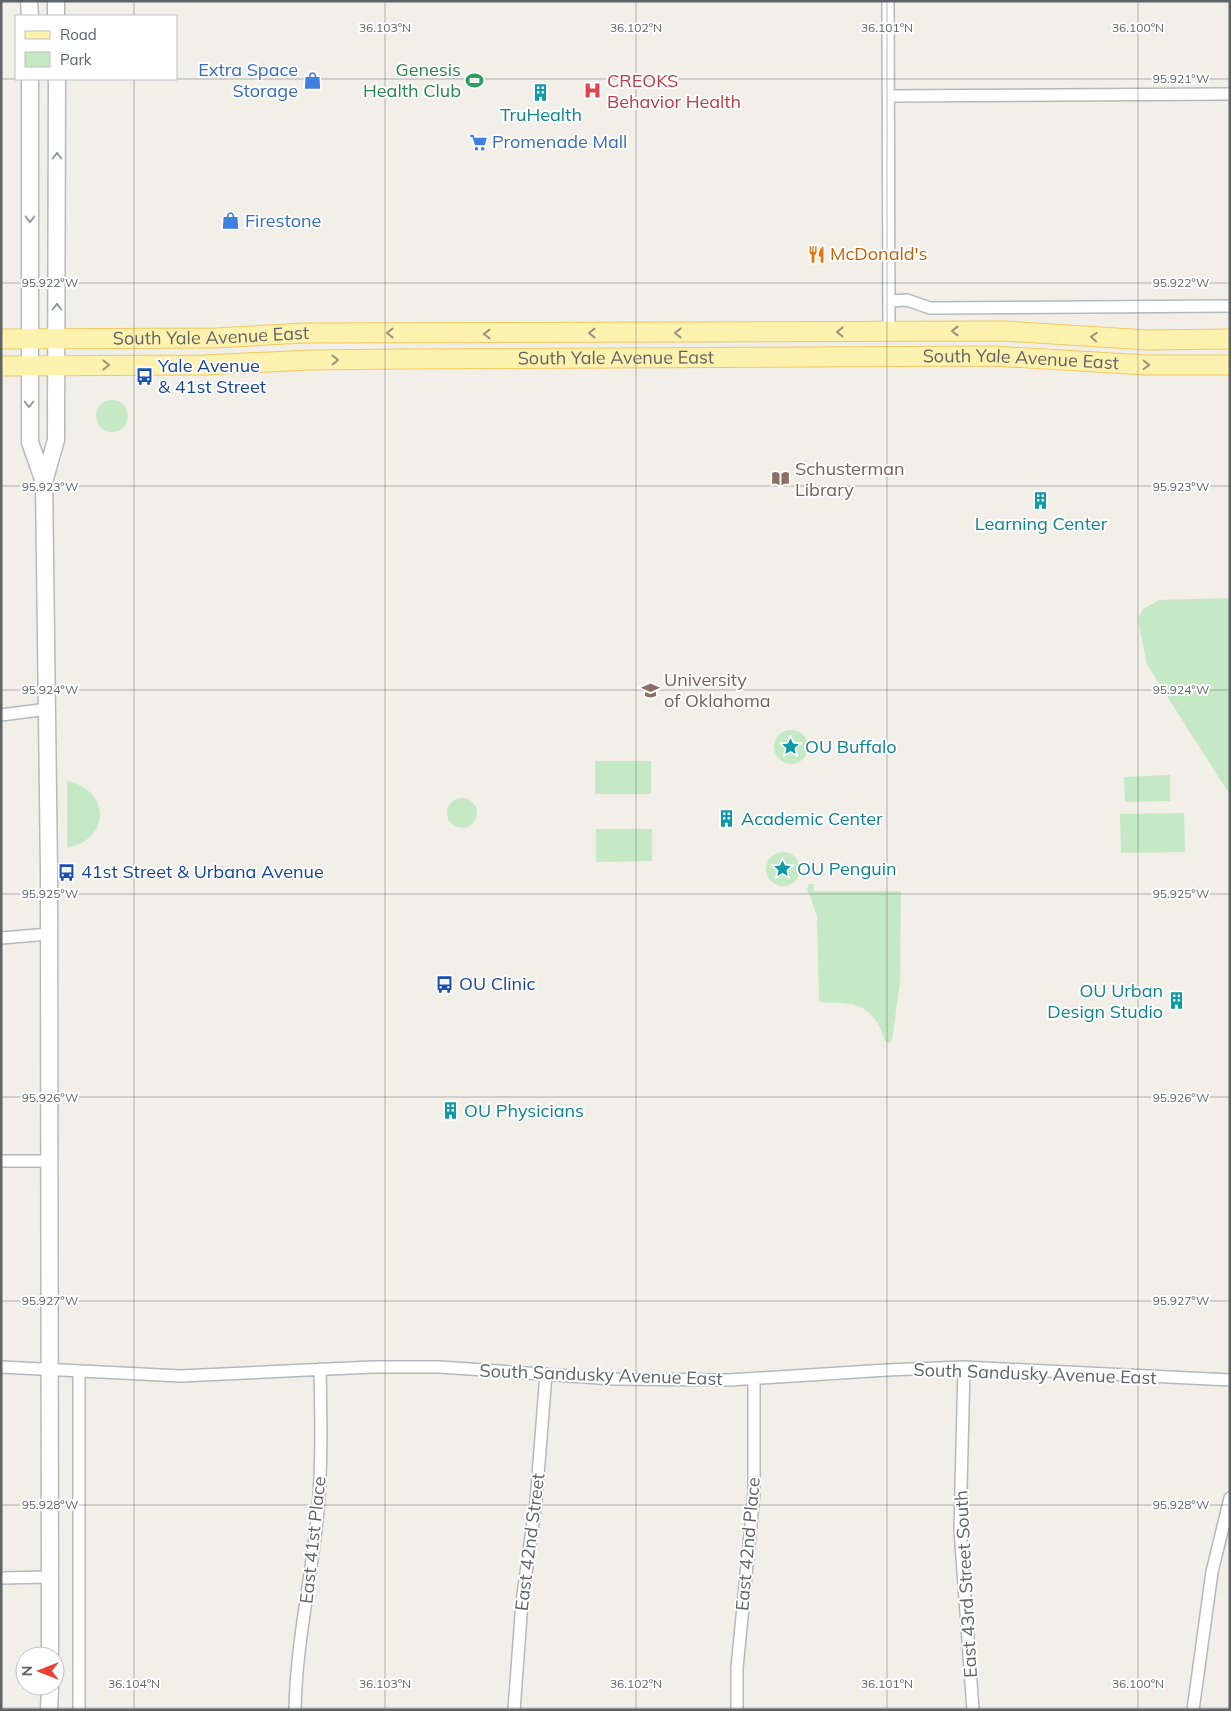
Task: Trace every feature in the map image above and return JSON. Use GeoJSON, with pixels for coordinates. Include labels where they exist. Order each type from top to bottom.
{"type":"FeatureCollection","features":[{"type":"Feature","properties":{"kind":"main road"},"geometry":{"type":"LineString","coordinates":[[29,1],[30,15]]}},
{"type":"Feature","properties":{"kind":"main road"},"geometry":{"type":"LineString","coordinates":[[56,1],[56,15]]}},
{"type":"Feature","properties":{"kind":"main road"},"geometry":{"type":"LineString","coordinates":[[30,80],[30,442],[44,482]]}},
{"type":"Feature","properties":{"kind":"main road"},"geometry":{"type":"LineString","coordinates":[[50,1646],[48,708],[44,482],[56,440],[57,80]]}},
{"type":"Feature","properties":{"kind":"main road"},"geometry":{"type":"LineString","coordinates":[[887,357],[889,331]]}},
{"type":"Feature","properties":{"kind":"main road","name":"South Yale Avenue East"},"geometry":{"type":"LineString","coordinates":[[1,339],[216,338],[304,333],[889,331],[1004,331],[1148,340],[1230,339]]}},
{"type":"Feature","properties":{"kind":"main road"},"geometry":{"type":"LineString","coordinates":[[402,359],[439,334]]}},
{"type":"Feature","properties":{"kind":"main road","name":"South Yale Avenue East"},"geometry":{"type":"LineString","coordinates":[[1,366],[204,365],[310,360],[402,359],[994,356],[1146,365],[1230,365]]}},
{"type":"Feature","properties":{"kind":"main road"},"geometry":{"type":"LineString","coordinates":[[50,1696],[50,1710]]}},
{"type":"Feature","properties":{"kind":"street"},"geometry":{"type":"LineString","coordinates":[[888,1],[889,331]]}},
{"type":"Feature","properties":{"kind":"street"},"geometry":{"type":"LineString","coordinates":[[889,96],[1230,94]]}},
{"type":"Feature","properties":{"kind":"street"},"geometry":{"type":"LineString","coordinates":[[890,301],[908,300],[930,308],[1230,306]]}},
{"type":"Feature","properties":{"kind":"street"},"geometry":{"type":"LineString","coordinates":[[1,715],[48,708]]}},
{"type":"Feature","properties":{"kind":"street"},"geometry":{"type":"LineString","coordinates":[[1,938],[49,934]]}},
{"type":"Feature","properties":{"kind":"street"},"geometry":{"type":"LineString","coordinates":[[1,1161],[48,1161]]}},
{"type":"Feature","properties":{"kind":"street","name":"South Sandusky Avenue East"},"geometry":{"type":"LineString","coordinates":[[1,1367],[180,1376],[320,1370],[440,1368],[664,1380],[754,1379],[887,1370],[964,1368],[1230,1380]]}},
{"type":"Feature","properties":{"kind":"street","name":"East 43rd Street South"},"geometry":{"type":"LineString","coordinates":[[964,1368],[960,1529],[972,1710]]}},
{"type":"Feature","properties":{"kind":"street","name":"East 41st Place"},"geometry":{"type":"LineString","coordinates":[[295,1710],[299,1659],[318,1510],[321,1447],[320,1370]]}},
{"type":"Feature","properties":{"kind":"street"},"geometry":{"type":"LineString","coordinates":[[79,1372],[80,1710]]}},
{"type":"Feature","properties":{"kind":"street","name":"East 42nd Street"},"geometry":{"type":"LineString","coordinates":[[514,1710],[522,1602],[536,1502],[546,1374]]}},
{"type":"Feature","properties":{"kind":"street","name":"East 42nd Place"},"geometry":{"type":"LineString","coordinates":[[736,1710],[737,1668],[754,1493],[754,1379]]}},
{"type":"Feature","properties":{"kind":"street"},"geometry":{"type":"LineString","coordinates":[[1193,1710],[1212,1572],[1230,1498]]}},
{"type":"Feature","properties":{"kind":"street"},"geometry":{"type":"LineString","coordinates":[[1,1578],[50,1577]]}},
{"type":"Feature","properties":{"kind":"green space"},"geometry":{"type":"Polygon","coordinates":[[[112,400],[118,401],[123,405],[127,410],[127,422],[123,427],[118,431],[112,432],[106,431],[101,427],[97,422],[96,416],[97,410],[101,405],[106,401],[112,400]]]}},
{"type":"Feature","properties":{"kind":"green space"},"geometry":{"type":"Polygon","coordinates":[[[1230,598],[1230,795],[1147,665],[1138,619],[1143,609],[1159,600],[1230,598]]]}},
{"type":"Feature","properties":{"kind":"green space"},"geometry":{"type":"Polygon","coordinates":[[[791,730],[803,735],[808,747],[803,759],[791,764],[779,759],[774,747],[779,735],[791,730]]]}},
{"type":"Feature","properties":{"kind":"green space"},"geometry":{"type":"Polygon","coordinates":[[[595,761],[651,761],[651,794],[595,794],[595,761]]]}},
{"type":"Feature","properties":{"kind":"green space"},"geometry":{"type":"Polygon","coordinates":[[[1170,775],[1170,801],[1125,802],[1124,777],[1170,775]]]}},
{"type":"Feature","properties":{"kind":"green space"},"geometry":{"type":"Polygon","coordinates":[[[67,781],[81,786],[92,794],[98,804],[100,814],[98,825],[92,835],[81,843],[67,848],[67,781]]]}},
{"type":"Feature","properties":{"kind":"green space"},"geometry":{"type":"Polygon","coordinates":[[[462,798],[473,802],[477,813],[473,824],[462,828],[451,824],[447,813],[451,802],[462,798]]]}},
{"type":"Feature","properties":{"kind":"green space"},"geometry":{"type":"Polygon","coordinates":[[[1184,813],[1185,852],[1121,853],[1120,814],[1184,813]]]}},
{"type":"Feature","properties":{"kind":"green space"},"geometry":{"type":"Polygon","coordinates":[[[596,829],[652,829],[652,861],[596,862],[596,829]]]}},
{"type":"Feature","properties":{"kind":"green space"},"geometry":{"type":"Polygon","coordinates":[[[783,852],[790,853],[795,857],[799,862],[799,876],[795,881],[790,885],[783,886],[776,885],[771,881],[767,876],[766,869],[767,862],[771,857],[776,853],[783,852]]]}},
{"type":"Feature","properties":{"kind":"green space"},"geometry":{"type":"Polygon","coordinates":[[[809,884],[814,884],[814,891],[901,891],[900,982],[892,1040],[889,1043],[885,1041],[875,1020],[865,1010],[851,1004],[819,1001],[817,916],[807,888],[809,884]]]}},
{"type":"Feature","properties":{"kind":"place","name":"Extra Space Storage"},"geometry":{"type":"Point","coordinates":[312,80]}},
{"type":"Feature","properties":{"kind":"place","name":"Genesis Health Club"},"geometry":{"type":"Point","coordinates":[475,80]}},
{"type":"Feature","properties":{"kind":"place","name":"CREOKS Behavior Health"},"geometry":{"type":"Point","coordinates":[593,91]}},
{"type":"Feature","properties":{"kind":"place","name":"TruHealth"},"geometry":{"type":"Point","coordinates":[541,92]}},
{"type":"Feature","properties":{"kind":"place","name":"Promenade Mall"},"geometry":{"type":"Point","coordinates":[478,142]}},
{"type":"Feature","properties":{"kind":"place","name":"Firestone"},"geometry":{"type":"Point","coordinates":[231,221]}},
{"type":"Feature","properties":{"kind":"place","name":"McDonald's"},"geometry":{"type":"Point","coordinates":[816,254]}},
{"type":"Feature","properties":{"kind":"place","name":"Yale Avenue & 41st Street"},"geometry":{"type":"Point","coordinates":[144,376]}},
{"type":"Feature","properties":{"kind":"place","name":"Schusterman Library"},"geometry":{"type":"Point","coordinates":[781,479]}},
{"type":"Feature","properties":{"kind":"place","name":"Learning Center"},"geometry":{"type":"Point","coordinates":[1041,501]}},
{"type":"Feature","properties":{"kind":"place","name":"University of Oklahoma"},"geometry":{"type":"Point","coordinates":[650,690]}},
{"type":"Feature","properties":{"kind":"place","name":"OU Buffalo"},"geometry":{"type":"Point","coordinates":[791,747]}},
{"type":"Feature","properties":{"kind":"place","name":"Academic Center"},"geometry":{"type":"Point","coordinates":[727,819]}},
{"type":"Feature","properties":{"kind":"place","name":"OU Penguin"},"geometry":{"type":"Point","coordinates":[783,869]}},
{"type":"Feature","properties":{"kind":"place","name":"41st Street & Urbana Avenue"},"geometry":{"type":"Point","coordinates":[67,872]}},
{"type":"Feature","properties":{"kind":"place","name":"OU Clinic"},"geometry":{"type":"Point","coordinates":[445,984]}},
{"type":"Feature","properties":{"kind":"place","name":"OU Urban Design Studio"},"geometry":{"type":"Point","coordinates":[1177,1001]}},
{"type":"Feature","properties":{"kind":"place","name":"OU Physicians"},"geometry":{"type":"Point","coordinates":[450,1111]}}]}
